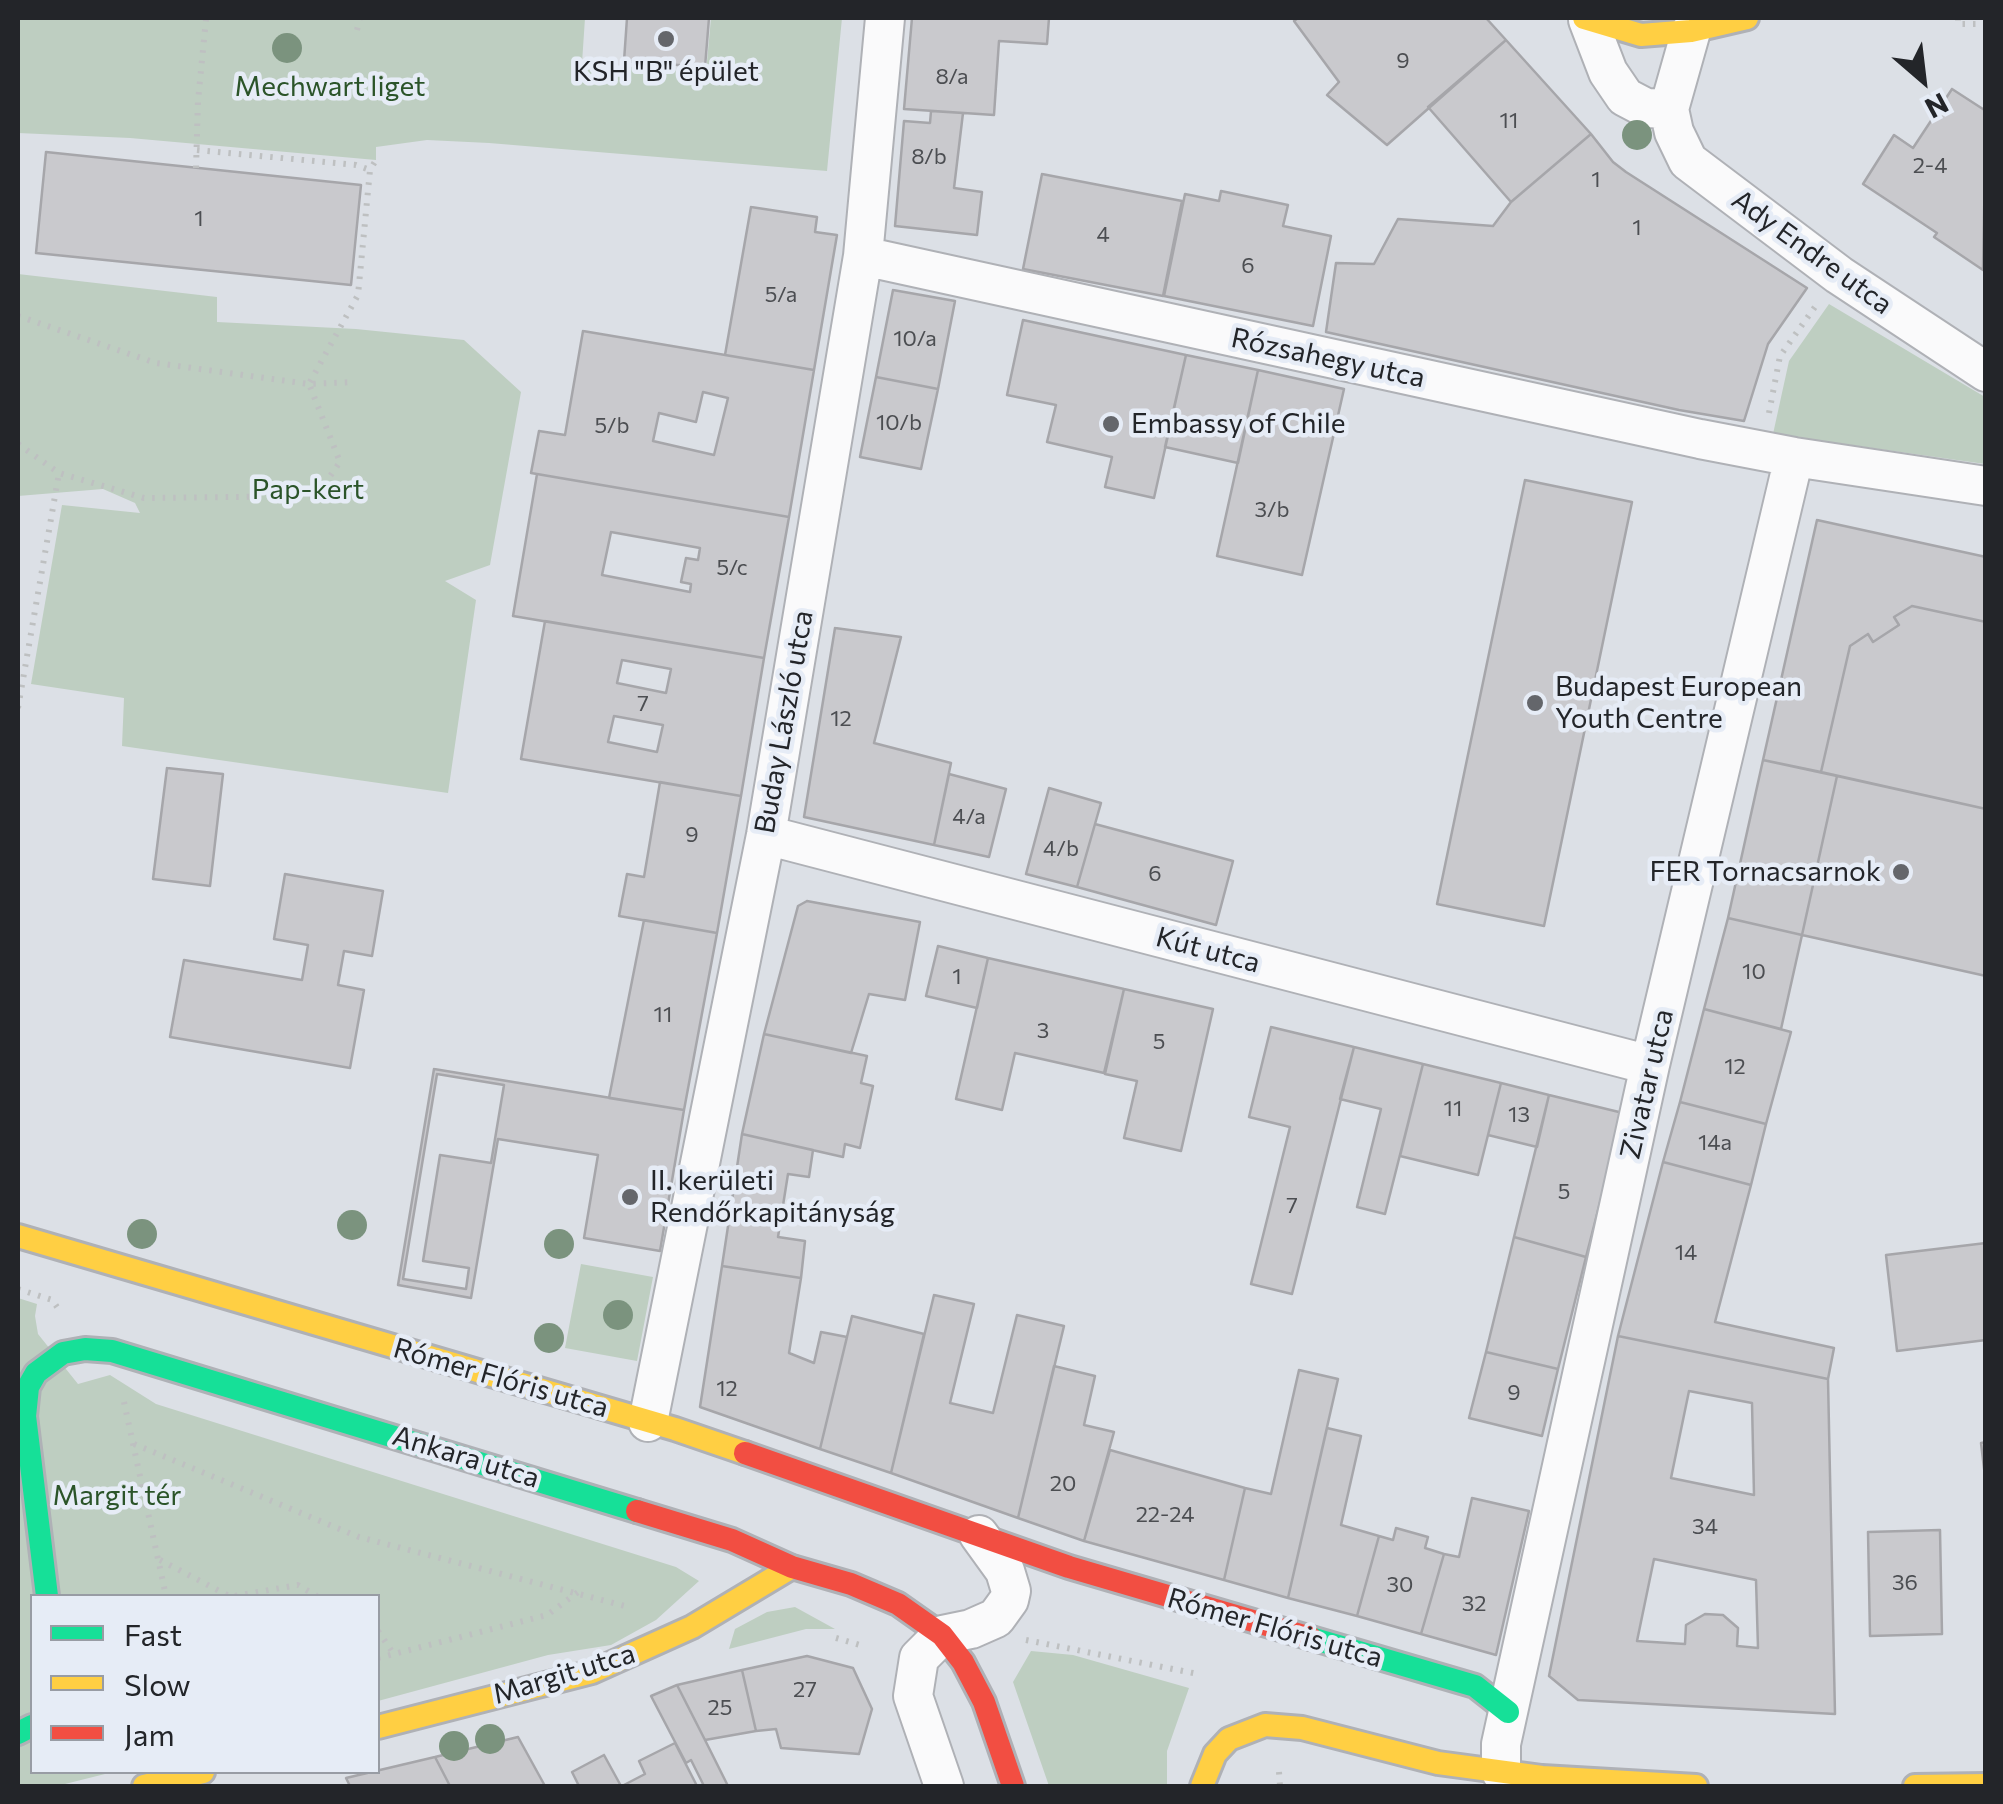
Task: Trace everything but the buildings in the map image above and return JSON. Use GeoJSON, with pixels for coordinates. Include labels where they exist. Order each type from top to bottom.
{"type":"FeatureCollection","features":[{"type":"Feature","properties":{"kind":"street","name":"Buday László utca"},"geometry":{"type":"LineString","coordinates":[[648,1422],[766,836],[863,256],[885,18]]}},
{"type":"Feature","properties":{"kind":"street"},"geometry":{"type":"LineString","coordinates":[[1586,19],[1641,35],[1691,31],[1746,18]]}},
{"type":"Feature","properties":{"kind":"street"},"geometry":{"type":"LineString","coordinates":[[1586,19],[1608,72],[1625,97],[1646,108],[1669,109],[1691,31]]}},
{"type":"Feature","properties":{"kind":"street","name":"Ady Endre utca"},"geometry":{"type":"LineString","coordinates":[[1669,109],[1674,132],[1688,161],[1839,275],[1986,372]]}},
{"type":"Feature","properties":{"kind":"street","name":"Rózsahegy utca"},"geometry":{"type":"LineString","coordinates":[[863,256],[1778,454]]}},
{"type":"Feature","properties":{"kind":"street"},"geometry":{"type":"LineString","coordinates":[[1778,454],[1986,486]]}},
{"type":"Feature","properties":{"kind":"street","name":"Zivatar utca"},"geometry":{"type":"LineString","coordinates":[[1508,1712],[1650,1065],[1778,454]]}},
{"type":"Feature","properties":{"kind":"street","name":"Kút utca"},"geometry":{"type":"LineString","coordinates":[[766,836],[1650,1065]]}},
{"type":"Feature","properties":{"kind":"street","name":"Rómer Flóris utca"},"geometry":{"type":"LineString","coordinates":[[18,1236],[648,1422],[1069,1566],[1474,1686],[1508,1712]]}},
{"type":"Feature","properties":{"kind":"street","name":"Ankara utca"},"geometry":{"type":"LineString","coordinates":[[46,1594],[25,1401],[36,1374],[50,1360],[86,1349],[112,1351],[732,1540],[792,1567],[851,1584],[957,1632],[1013,1786]]}},
{"type":"Feature","properties":{"kind":"street"},"geometry":{"type":"LineString","coordinates":[[944,1786],[913,1696],[919,1658],[957,1632],[996,1618],[1010,1600],[1011,1591],[1000,1561],[979,1535]]}},
{"type":"Feature","properties":{"kind":"street","name":"Margit utca"},"geometry":{"type":"LineString","coordinates":[[380,1725],[592,1672],[692,1628],[792,1567]]}},
{"type":"Feature","properties":{"kind":"street"},"geometry":{"type":"LineString","coordinates":[[1501,1772],[1501,1744],[1508,1712]]}},
{"type":"Feature","properties":{"kind":"street"},"geometry":{"type":"LineString","coordinates":[[1203,1782],[1215,1754],[1229,1739],[1264,1725],[1302,1728],[1438,1763],[1501,1772],[1696,1786]]}},
{"type":"Feature","properties":{"kind":"street"},"geometry":{"type":"LineString","coordinates":[[144,1786],[194,1774]]}},
{"type":"Feature","properties":{"kind":"street"},"geometry":{"type":"LineString","coordinates":[[1915,1786],[1986,1785]]}},
{"type":"Feature","properties":{"kind":"path"},"geometry":{"type":"LineString","coordinates":[[357,30],[360,18]]}},
{"type":"Feature","properties":{"kind":"path"},"geometry":{"type":"LineString","coordinates":[[1958,18],[1958,24],[1986,24]]}},
{"type":"Feature","properties":{"kind":"path"},"geometry":{"type":"LineString","coordinates":[[196,168],[206,20]]}},
{"type":"Feature","properties":{"kind":"path"},"geometry":{"type":"LineString","coordinates":[[198,150],[370,170]]}},
{"type":"Feature","properties":{"kind":"path"},"geometry":{"type":"LineString","coordinates":[[309,384],[358,294],[370,170],[376,160]]}},
{"type":"Feature","properties":{"kind":"path"},"geometry":{"type":"LineString","coordinates":[[1778,454],[1780,356],[1839,275]]}},
{"type":"Feature","properties":{"kind":"path"},"geometry":{"type":"LineString","coordinates":[[18,316],[156,362],[309,384],[354,382]]}},
{"type":"Feature","properties":{"kind":"path"},"geometry":{"type":"LineString","coordinates":[[18,444],[59,472],[144,498],[316,496],[340,462],[309,384]]}},
{"type":"Feature","properties":{"kind":"path"},"geometry":{"type":"LineString","coordinates":[[18,708],[59,472]]}},
{"type":"Feature","properties":{"kind":"path"},"geometry":{"type":"LineString","coordinates":[[18,1289],[52,1300]]}},
{"type":"Feature","properties":{"kind":"path"},"geometry":{"type":"LineString","coordinates":[[122,1394],[166,1594]]}},
{"type":"Feature","properties":{"kind":"path"},"geometry":{"type":"LineString","coordinates":[[134,1444],[359,1536],[579,1592],[692,1628]]}},
{"type":"Feature","properties":{"kind":"path"},"geometry":{"type":"LineString","coordinates":[[160,1560],[228,1594]]}},
{"type":"Feature","properties":{"kind":"path"},"geometry":{"type":"LineString","coordinates":[[244,1594],[298,1585],[314,1594]]}},
{"type":"Feature","properties":{"kind":"path"},"geometry":{"type":"LineString","coordinates":[[380,1657],[547,1615],[579,1592]]}},
{"type":"Feature","properties":{"kind":"path"},"geometry":{"type":"LineString","coordinates":[[957,1632],[1198,1674]]}},
{"type":"Feature","properties":{"kind":"path"},"geometry":{"type":"LineString","coordinates":[[380,1634],[393,1653]]}},
{"type":"Feature","properties":{"kind":"path"},"geometry":{"type":"LineString","coordinates":[[836,1638],[863,1646]]}},
{"type":"Feature","properties":{"kind":"green space","name":"Mechwart liget"},"geometry":{"type":"Polygon","coordinates":[[[18,18],[585,18],[582,63],[706,73],[711,18],[842,18],[827,171],[427,140],[376,147],[376,160],[130,138],[18,133],[18,18]]]}},
{"type":"Feature","properties":{"kind":"green space","name":"Pap-kert"},"geometry":{"type":"Polygon","coordinates":[[[18,274],[217,297],[217,322],[356,329],[464,340],[521,392],[490,565],[445,581],[476,600],[448,793],[122,746],[124,698],[31,684],[62,505],[140,513],[135,503],[103,489],[18,496],[18,274]]]}},
{"type":"Feature","properties":{"kind":"green space"},"geometry":{"type":"Polygon","coordinates":[[[1829,304],[1985,397],[1985,464],[1773,434],[1789,361],[1829,304]]]}},
{"type":"Feature","properties":{"kind":"green space"},"geometry":{"type":"Polygon","coordinates":[[[581,1264],[653,1277],[637,1361],[565,1348],[581,1264]]]}},
{"type":"Feature","properties":{"kind":"green space","name":"Margit tér"},"geometry":{"type":"Polygon","coordinates":[[[18,1298],[37,1304],[38,1334],[78,1384],[110,1375],[156,1404],[676,1567],[699,1581],[656,1620],[611,1645],[548,1655],[380,1700],[380,1594],[30,1594],[30,1774],[105,1774],[57,1786],[18,1786],[18,1298]]]}},
{"type":"Feature","properties":{"kind":"green space"},"geometry":{"type":"Polygon","coordinates":[[[795,1607],[835,1629],[806,1629],[729,1649],[735,1629],[767,1612],[795,1607]]]}},
{"type":"Feature","properties":{"kind":"green space"},"geometry":{"type":"Polygon","coordinates":[[[1031,1651],[1073,1655],[1189,1688],[1167,1751],[1167,1786],[1049,1786],[1013,1682],[1031,1651]]]}},
{"type":"Feature","properties":{"kind":"traffic: fast"},"geometry":{"type":"LineString","coordinates":[[47,1594],[25,1416],[28,1387],[36,1373],[63,1353],[85,1349],[112,1351],[637,1511]]}},
{"type":"Feature","properties":{"kind":"traffic: fast"},"geometry":{"type":"LineString","coordinates":[[1311,1638],[1475,1686],[1508,1712]]}},
{"type":"Feature","properties":{"kind":"traffic: fast"},"geometry":{"type":"LineString","coordinates":[[18,1733],[30,1727]]}},
{"type":"Feature","properties":{"kind":"traffic: slow"},"geometry":{"type":"LineString","coordinates":[[1584,18],[1641,35],[1691,31],[1747,18]]}},
{"type":"Feature","properties":{"kind":"traffic: slow"},"geometry":{"type":"LineString","coordinates":[[18,1236],[745,1453]]}},
{"type":"Feature","properties":{"kind":"traffic: slow"},"geometry":{"type":"LineString","coordinates":[[380,1726],[592,1672],[692,1627],[792,1567]]}},
{"type":"Feature","properties":{"kind":"traffic: slow"},"geometry":{"type":"LineString","coordinates":[[1202,1786],[1215,1754],[1229,1739],[1265,1725],[1302,1728],[1438,1763],[1542,1777],[1696,1786]]}},
{"type":"Feature","properties":{"kind":"traffic: slow"},"geometry":{"type":"LineString","coordinates":[[144,1786],[195,1774]]}},
{"type":"Feature","properties":{"kind":"traffic: slow"},"geometry":{"type":"LineString","coordinates":[[1915,1786],[1986,1785]]}},
{"type":"Feature","properties":{"kind":"traffic: jam"},"geometry":{"type":"LineString","coordinates":[[745,1453],[1069,1567],[1311,1638]]}},
{"type":"Feature","properties":{"kind":"traffic: jam"},"geometry":{"type":"LineString","coordinates":[[637,1511],[732,1540],[792,1567],[851,1584],[898,1604],[942,1635],[963,1662],[984,1702],[1013,1786]]}},
{"type":"Feature","properties":{"kind":"place","name":"KSH \"B\" épület"},"geometry":{"type":"Point","coordinates":[666,39]}},
{"type":"Feature","properties":{"kind":"place","name":"Embassy of Chile"},"geometry":{"type":"Point","coordinates":[1111,424]}},
{"type":"Feature","properties":{"kind":"place","name":"Budapest European Youth Centre"},"geometry":{"type":"Point","coordinates":[1535,703]}},
{"type":"Feature","properties":{"kind":"place","name":"FER Tornacsarnok"},"geometry":{"type":"Point","coordinates":[1901,872]}},
{"type":"Feature","properties":{"kind":"place","name":"II. kerületi Rendőrkapitányság"},"geometry":{"type":"Point","coordinates":[630,1197]}}]}
